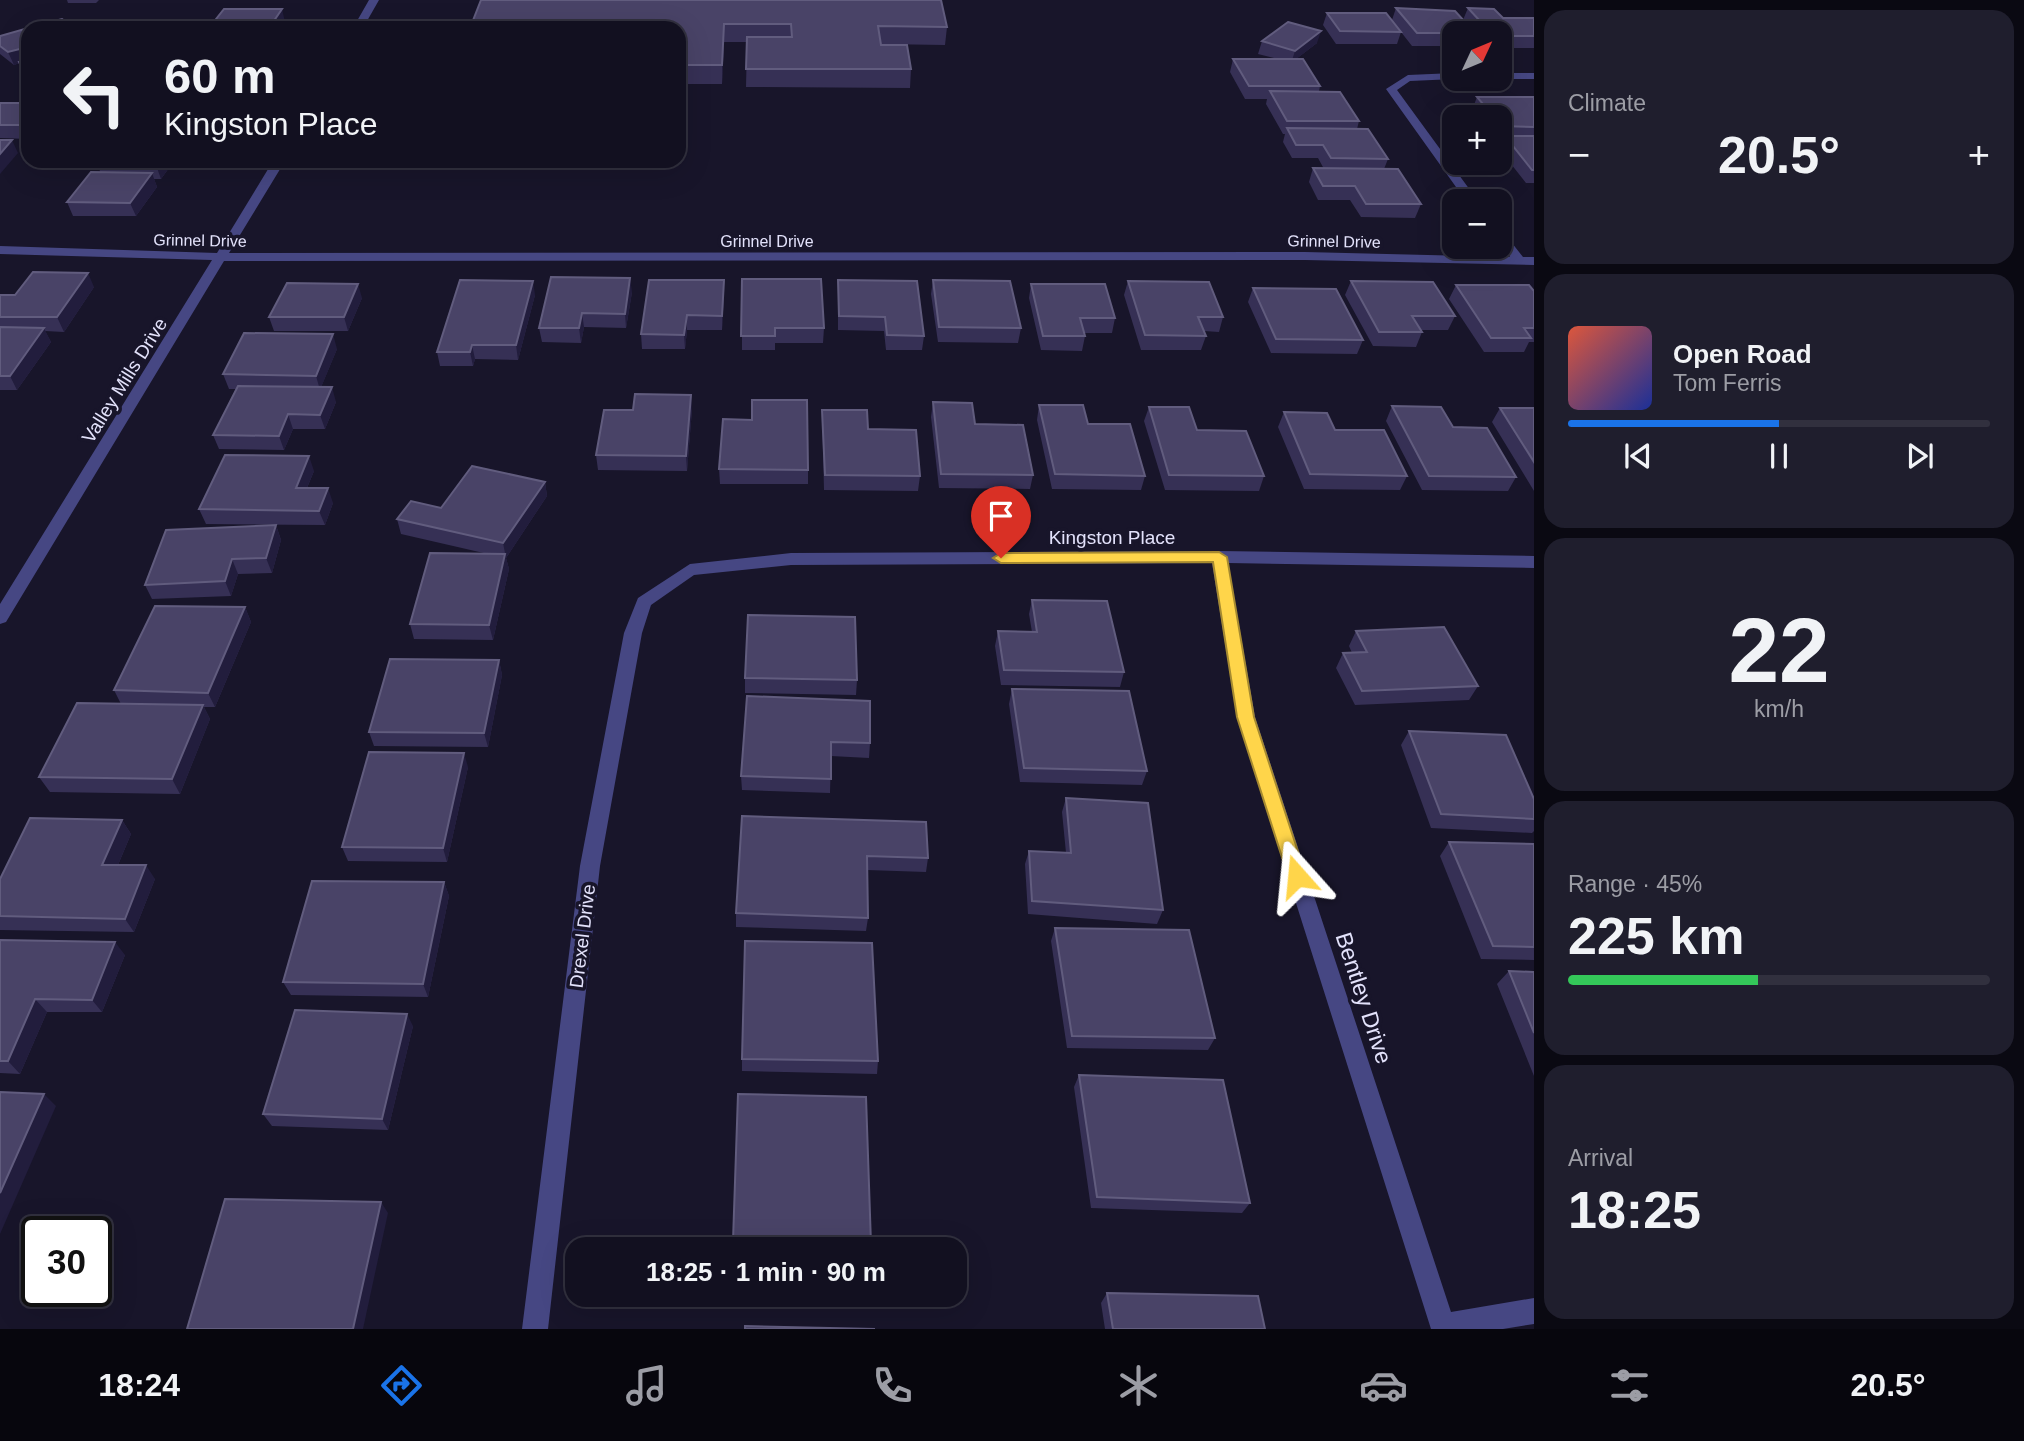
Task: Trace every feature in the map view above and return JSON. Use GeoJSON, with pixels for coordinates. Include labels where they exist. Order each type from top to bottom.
{"type":"FeatureCollection","features":[{"type":"Feature","properties":{"kind":"street"},"geometry":{"type":"LineString","coordinates":[[362,21],[374,0]]}},
{"type":"Feature","properties":{"kind":"street"},"geometry":{"type":"LineString","coordinates":[[1512,76],[1534,76]]}},
{"type":"Feature","properties":{"kind":"street"},"geometry":{"type":"LineString","coordinates":[[1442,77],[1408,78],[1391,89],[1463,189]]}},
{"type":"Feature","properties":{"kind":"street","name":"Valley Mills Drive"},"geometry":{"type":"LineString","coordinates":[[0,618],[275,168]]}},
{"type":"Feature","properties":{"kind":"street","name":"Grinnel Drive"},"geometry":{"type":"LineString","coordinates":[[0,250],[222,257],[1305,256],[1534,261]]}},
{"type":"Feature","properties":{"kind":"street"},"geometry":{"type":"LineString","coordinates":[[1512,251],[1520,261]]}},
{"type":"Feature","properties":{"kind":"street","name":"Kingston Place"},"geometry":{"type":"LineString","coordinates":[[690,570],[791,559],[1219,557],[1534,562]]}},
{"type":"Feature","properties":{"kind":"street","name":"Bentley Drive"},"geometry":{"type":"LineString","coordinates":[[1219,557],[1246,717],[1444,1327]]}},
{"type":"Feature","properties":{"kind":"street","name":"Drexel Drive"},"geometry":{"type":"LineString","coordinates":[[535,1329],[590,866],[633,633],[644,602],[690,570]]}},
{"type":"Feature","properties":{"kind":"street"},"geometry":{"type":"LineString","coordinates":[[1444,1327],[1534,1311]]}},
{"type":"Feature","properties":{"kind":"building"},"geometry":{"type":"Polygon","coordinates":[[[481,0],[941,0],[947,27],[878,26],[881,45],[907,45],[911,69],[746,69],[747,37],[792,37],[791,24],[724,24],[722,65],[686,65],[686,21],[473,21],[481,0]]]}},
{"type":"Feature","properties":{"kind":"building"},"geometry":{"type":"Polygon","coordinates":[[[1396,8],[1455,11],[1464,21],[1442,21],[1442,33],[1417,33],[1396,8]]]}},
{"type":"Feature","properties":{"kind":"building"},"geometry":{"type":"Polygon","coordinates":[[[1468,8],[1494,9],[1503,18],[1534,18],[1534,36],[1512,36],[1512,21],[1480,21],[1468,8]]]}},
{"type":"Feature","properties":{"kind":"building"},"geometry":{"type":"Polygon","coordinates":[[[224,9],[282,9],[274,21],[215,21],[224,9]]]}},
{"type":"Feature","properties":{"kind":"building"},"geometry":{"type":"Polygon","coordinates":[[[1327,13],[1386,13],[1401,32],[1340,31],[1327,13]]]}},
{"type":"Feature","properties":{"kind":"building"},"geometry":{"type":"Polygon","coordinates":[[[1288,22],[1321,31],[1295,51],[1262,41],[1288,22]]]}},
{"type":"Feature","properties":{"kind":"building"},"geometry":{"type":"Polygon","coordinates":[[[21,30],[21,49],[8,52],[0,46],[0,36],[21,30]]]}},
{"type":"Feature","properties":{"kind":"building"},"geometry":{"type":"Polygon","coordinates":[[[1233,59],[1303,59],[1320,86],[1249,86],[1233,59]]]}},
{"type":"Feature","properties":{"kind":"building"},"geometry":{"type":"Polygon","coordinates":[[[1270,91],[1340,92],[1359,121],[1287,121],[1270,91]]]}},
{"type":"Feature","properties":{"kind":"building"},"geometry":{"type":"Polygon","coordinates":[[[1477,97],[1534,97],[1534,127],[1512,126],[1512,105],[1484,105],[1477,97]]]}},
{"type":"Feature","properties":{"kind":"building"},"geometry":{"type":"Polygon","coordinates":[[[0,103],[21,103],[21,125],[0,125],[0,103]]]}},
{"type":"Feature","properties":{"kind":"building"},"geometry":{"type":"Polygon","coordinates":[[[1287,128],[1368,129],[1388,159],[1331,158],[1323,145],[1296,145],[1287,128]]]}},
{"type":"Feature","properties":{"kind":"building"},"geometry":{"type":"Polygon","coordinates":[[[1512,136],[1534,136],[1532,170],[1512,145],[1512,136]]]}},
{"type":"Feature","properties":{"kind":"building"},"geometry":{"type":"Polygon","coordinates":[[[0,140],[12,140],[0,154],[0,140]]]}},
{"type":"Feature","properties":{"kind":"building"},"geometry":{"type":"Polygon","coordinates":[[[1313,168],[1398,169],[1421,204],[1366,204],[1355,186],[1323,186],[1313,168]]]}},
{"type":"Feature","properties":{"kind":"building"},"geometry":{"type":"Polygon","coordinates":[[[91,172],[152,173],[130,203],[67,202],[91,172]]]}},
{"type":"Feature","properties":{"kind":"building"},"geometry":{"type":"Polygon","coordinates":[[[33,272],[88,273],[57,317],[0,317],[0,295],[15,295],[33,272]]]}},
{"type":"Feature","properties":{"kind":"building"},"geometry":{"type":"Polygon","coordinates":[[[551,277],[630,278],[625,314],[582,313],[579,328],[539,328],[551,277]]]}},
{"type":"Feature","properties":{"kind":"building"},"geometry":{"type":"Polygon","coordinates":[[[742,279],[821,279],[824,328],[775,328],[775,336],[741,336],[742,279]]]}},
{"type":"Feature","properties":{"kind":"building"},"geometry":{"type":"Polygon","coordinates":[[[460,280],[533,281],[516,345],[472,345],[470,352],[437,352],[460,280]]]}},
{"type":"Feature","properties":{"kind":"building"},"geometry":{"type":"Polygon","coordinates":[[[649,280],[724,280],[722,316],[687,315],[684,335],[641,334],[649,280]]]}},
{"type":"Feature","properties":{"kind":"building"},"geometry":{"type":"Polygon","coordinates":[[[838,280],[917,281],[924,336],[887,335],[885,317],[839,316],[838,280]]]}},
{"type":"Feature","properties":{"kind":"building"},"geometry":{"type":"Polygon","coordinates":[[[933,280],[1010,281],[1021,328],[939,327],[933,280]]]}},
{"type":"Feature","properties":{"kind":"building"},"geometry":{"type":"Polygon","coordinates":[[[1128,281],[1209,282],[1223,317],[1198,317],[1206,336],[1145,335],[1128,281]]]}},
{"type":"Feature","properties":{"kind":"building"},"geometry":{"type":"Polygon","coordinates":[[[1351,281],[1433,282],[1455,316],[1412,316],[1422,332],[1379,332],[1351,281]]]}},
{"type":"Feature","properties":{"kind":"building"},"geometry":{"type":"Polygon","coordinates":[[[287,283],[358,284],[344,317],[269,317],[287,283]]]}},
{"type":"Feature","properties":{"kind":"building"},"geometry":{"type":"Polygon","coordinates":[[[1031,284],[1105,284],[1115,318],[1080,318],[1085,336],[1043,336],[1031,284]]]}},
{"type":"Feature","properties":{"kind":"building"},"geometry":{"type":"Polygon","coordinates":[[[1456,285],[1529,285],[1534,291],[1534,328],[1524,328],[1531,338],[1491,338],[1456,285]]]}},
{"type":"Feature","properties":{"kind":"building"},"geometry":{"type":"Polygon","coordinates":[[[1253,288],[1336,289],[1363,340],[1276,339],[1253,288]]]}},
{"type":"Feature","properties":{"kind":"building"},"geometry":{"type":"Polygon","coordinates":[[[0,327],[44,328],[10,376],[0,376],[0,327]]]}},
{"type":"Feature","properties":{"kind":"building"},"geometry":{"type":"Polygon","coordinates":[[[244,333],[333,334],[316,376],[223,374],[244,333]]]}},
{"type":"Feature","properties":{"kind":"building"},"geometry":{"type":"Polygon","coordinates":[[[238,386],[332,387],[320,415],[288,414],[279,436],[213,435],[238,386]]]}},
{"type":"Feature","properties":{"kind":"building"},"geometry":{"type":"Polygon","coordinates":[[[635,394],[691,395],[686,456],[596,455],[604,410],[633,410],[635,394]]]}},
{"type":"Feature","properties":{"kind":"building"},"geometry":{"type":"Polygon","coordinates":[[[752,400],[807,400],[808,470],[719,469],[723,419],[752,420],[752,400]]]}},
{"type":"Feature","properties":{"kind":"building"},"geometry":{"type":"Polygon","coordinates":[[[933,402],[972,403],[975,424],[1023,425],[1033,475],[941,474],[933,402]]]}},
{"type":"Feature","properties":{"kind":"building"},"geometry":{"type":"Polygon","coordinates":[[[1039,405],[1083,405],[1088,424],[1130,424],[1145,476],[1055,474],[1039,405]]]}},
{"type":"Feature","properties":{"kind":"building"},"geometry":{"type":"Polygon","coordinates":[[[1392,406],[1441,407],[1453,427],[1487,428],[1516,477],[1429,476],[1392,406]]]}},
{"type":"Feature","properties":{"kind":"building"},"geometry":{"type":"Polygon","coordinates":[[[1149,407],[1189,407],[1197,430],[1246,431],[1264,476],[1169,475],[1149,407]]]}},
{"type":"Feature","properties":{"kind":"building"},"geometry":{"type":"Polygon","coordinates":[[[1500,408],[1534,408],[1534,462],[1500,408]]]}},
{"type":"Feature","properties":{"kind":"building"},"geometry":{"type":"Polygon","coordinates":[[[822,410],[867,410],[868,429],[916,430],[920,476],[825,475],[822,410]]]}},
{"type":"Feature","properties":{"kind":"building"},"geometry":{"type":"Polygon","coordinates":[[[1284,412],[1327,413],[1335,430],[1384,430],[1407,476],[1310,474],[1284,412]]]}},
{"type":"Feature","properties":{"kind":"building"},"geometry":{"type":"Polygon","coordinates":[[[225,455],[309,456],[296,488],[328,488],[319,511],[199,509],[225,455]]]}},
{"type":"Feature","properties":{"kind":"building"},"geometry":{"type":"Polygon","coordinates":[[[472,466],[545,482],[503,543],[397,519],[411,501],[441,508],[472,466]]]}},
{"type":"Feature","properties":{"kind":"building"},"geometry":{"type":"Polygon","coordinates":[[[276,525],[266,558],[232,559],[225,581],[145,585],[166,530],[276,525]]]}},
{"type":"Feature","properties":{"kind":"building"},"geometry":{"type":"Polygon","coordinates":[[[430,553],[505,554],[489,625],[410,624],[430,553]]]}},
{"type":"Feature","properties":{"kind":"building"},"geometry":{"type":"Polygon","coordinates":[[[1032,600],[1107,601],[1124,672],[1004,670],[998,631],[1037,632],[1032,600]]]}},
{"type":"Feature","properties":{"kind":"building"},"geometry":{"type":"Polygon","coordinates":[[[155,606],[245,607],[208,693],[114,690],[155,606]]]}},
{"type":"Feature","properties":{"kind":"building"},"geometry":{"type":"Polygon","coordinates":[[[748,615],[855,617],[857,680],[745,678],[748,615]]]}},
{"type":"Feature","properties":{"kind":"building"},"geometry":{"type":"Polygon","coordinates":[[[1444,627],[1478,686],[1362,691],[1343,653],[1367,652],[1356,631],[1444,627]]]}},
{"type":"Feature","properties":{"kind":"building"},"geometry":{"type":"Polygon","coordinates":[[[390,659],[499,660],[484,733],[369,732],[390,659]]]}},
{"type":"Feature","properties":{"kind":"building"},"geometry":{"type":"Polygon","coordinates":[[[1012,689],[1129,691],[1147,771],[1024,768],[1012,689]]]}},
{"type":"Feature","properties":{"kind":"building"},"geometry":{"type":"Polygon","coordinates":[[[747,696],[870,701],[870,743],[831,742],[831,779],[741,776],[747,696]]]}},
{"type":"Feature","properties":{"kind":"building"},"geometry":{"type":"Polygon","coordinates":[[[77,703],[203,705],[172,779],[39,777],[77,703]]]}},
{"type":"Feature","properties":{"kind":"building"},"geometry":{"type":"Polygon","coordinates":[[[1409,731],[1506,735],[1534,799],[1534,819],[1441,814],[1409,731]]]}},
{"type":"Feature","properties":{"kind":"building"},"geometry":{"type":"Polygon","coordinates":[[[369,752],[464,753],[443,848],[342,847],[369,752]]]}},
{"type":"Feature","properties":{"kind":"building"},"geometry":{"type":"Polygon","coordinates":[[[1066,798],[1148,803],[1163,910],[1032,901],[1029,851],[1071,853],[1066,798]]]}},
{"type":"Feature","properties":{"kind":"building"},"geometry":{"type":"Polygon","coordinates":[[[742,816],[926,822],[928,858],[867,856],[868,918],[736,913],[742,816]]]}},
{"type":"Feature","properties":{"kind":"building"},"geometry":{"type":"Polygon","coordinates":[[[30,818],[122,820],[102,865],[146,865],[125,919],[0,916],[0,879],[30,818]]]}},
{"type":"Feature","properties":{"kind":"building"},"geometry":{"type":"Polygon","coordinates":[[[1449,842],[1534,844],[1534,947],[1493,946],[1449,842]]]}},
{"type":"Feature","properties":{"kind":"building"},"geometry":{"type":"Polygon","coordinates":[[[312,881],[444,882],[423,984],[283,982],[312,881]]]}},
{"type":"Feature","properties":{"kind":"building"},"geometry":{"type":"Polygon","coordinates":[[[1055,928],[1189,930],[1215,1038],[1072,1036],[1055,928]]]}},
{"type":"Feature","properties":{"kind":"building"},"geometry":{"type":"Polygon","coordinates":[[[0,940],[115,942],[92,1000],[35,999],[8,1061],[0,1061],[0,940]]]}},
{"type":"Feature","properties":{"kind":"building"},"geometry":{"type":"Polygon","coordinates":[[[745,941],[872,943],[878,1061],[742,1059],[745,941]]]}},
{"type":"Feature","properties":{"kind":"building"},"geometry":{"type":"Polygon","coordinates":[[[1509,971],[1534,972],[1534,1033],[1509,971]]]}},
{"type":"Feature","properties":{"kind":"building"},"geometry":{"type":"Polygon","coordinates":[[[295,1010],[407,1014],[382,1119],[263,1114],[295,1010]]]}},
{"type":"Feature","properties":{"kind":"building"},"geometry":{"type":"Polygon","coordinates":[[[1079,1075],[1223,1080],[1250,1203],[1097,1197],[1079,1075]]]}},
{"type":"Feature","properties":{"kind":"building"},"geometry":{"type":"Polygon","coordinates":[[[0,1092],[44,1094],[0,1193],[0,1092]]]}},
{"type":"Feature","properties":{"kind":"building"},"geometry":{"type":"Polygon","coordinates":[[[738,1094],[866,1097],[871,1237],[733,1237],[738,1094]]]}},
{"type":"Feature","properties":{"kind":"building"},"geometry":{"type":"Polygon","coordinates":[[[225,1199],[381,1202],[353,1329],[187,1329],[225,1199]]]}},
{"type":"Feature","properties":{"kind":"building"},"geometry":{"type":"Polygon","coordinates":[[[1107,1293],[1258,1296],[1265,1329],[1113,1329],[1107,1293]]]}},
{"type":"Feature","properties":{"kind":"building"},"geometry":{"type":"Polygon","coordinates":[[[745,1326],[875,1329],[745,1329],[745,1326]]]}},
{"type":"Feature","properties":{"kind":"route"},"geometry":{"type":"LineString","coordinates":[[1001,558],[1219,557],[1246,717],[1297,876]]}}]}
